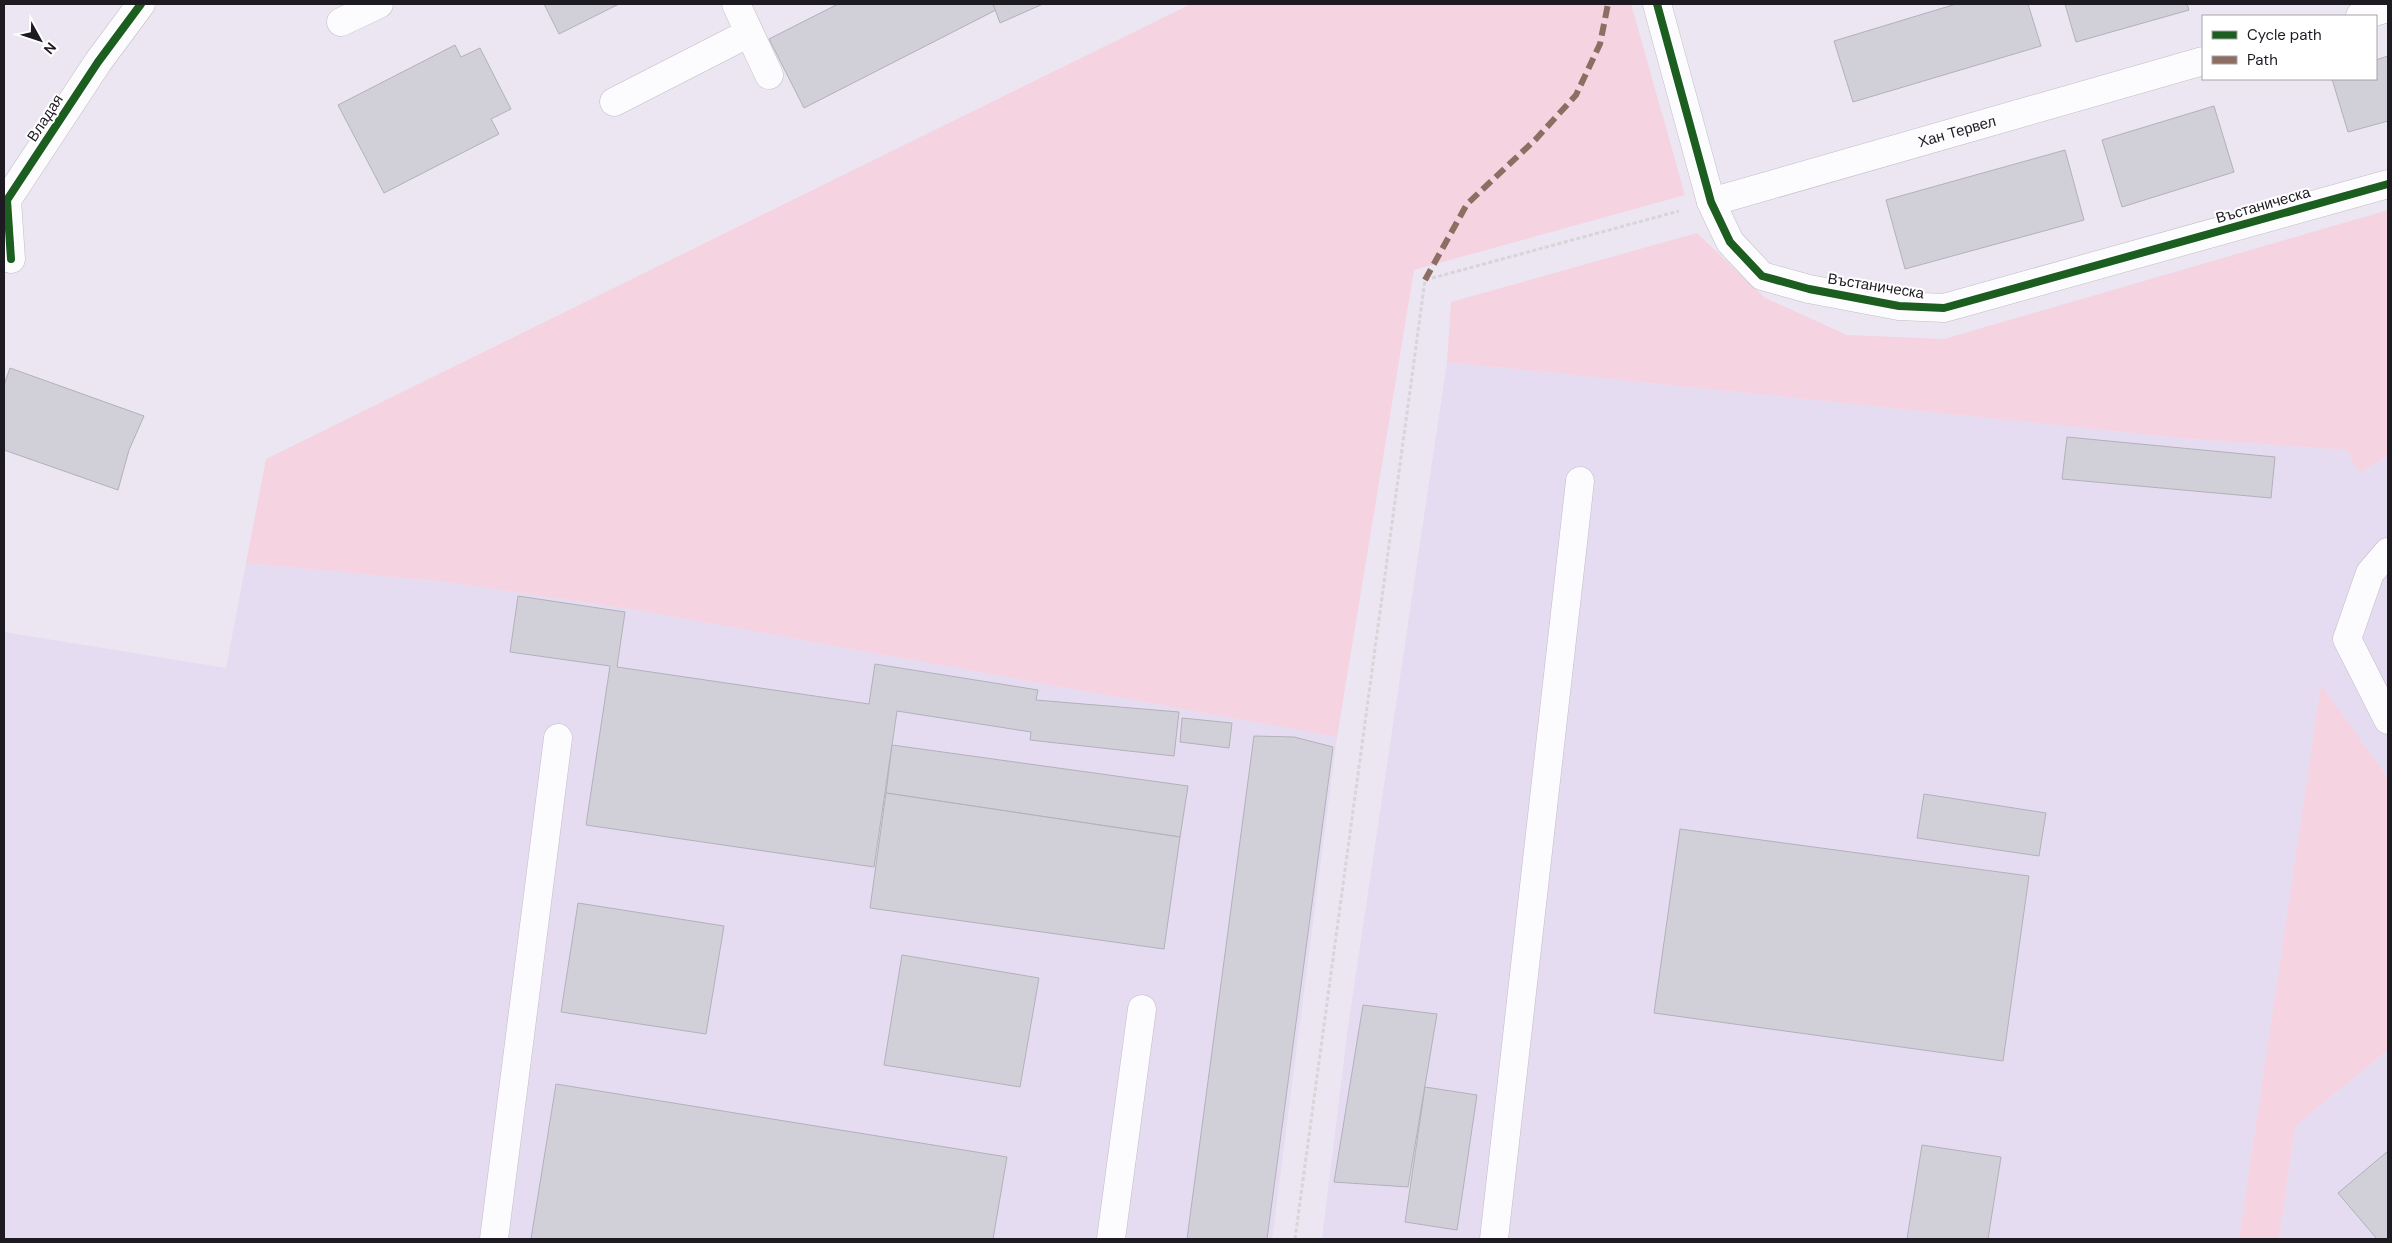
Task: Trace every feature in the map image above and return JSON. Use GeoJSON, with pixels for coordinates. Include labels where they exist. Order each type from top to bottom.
{"type":"FeatureCollection","features":[{"type":"Feature","properties":{"kind":"street","name":"Владая"},"geometry":{"type":"LineString","coordinates":[[11,259],[5,201],[98,62],[141,4]]}},
{"type":"Feature","properties":{"kind":"street"},"geometry":{"type":"LineString","coordinates":[[341,22],[379,4]]}},
{"type":"Feature","properties":{"kind":"street"},"geometry":{"type":"LineString","coordinates":[[736,4],[769,75]]}},
{"type":"Feature","properties":{"kind":"street","name":"Въстаническа"},"geometry":{"type":"LineString","coordinates":[[1657,4],[1711,202],[1730,242],[1762,276],[1809,289],[1899,306],[1944,308],[2388,184]]}},
{"type":"Feature","properties":{"kind":"street"},"geometry":{"type":"LineString","coordinates":[[2364,15],[2388,8]]}},
{"type":"Feature","properties":{"kind":"street"},"geometry":{"type":"LineString","coordinates":[[614,102],[750,33]]}},
{"type":"Feature","properties":{"kind":"street","name":"Хан Тервел"},"geometry":{"type":"LineString","coordinates":[[1711,202],[2202,61]]}},
{"type":"Feature","properties":{"kind":"street"},"geometry":{"type":"LineString","coordinates":[[1494,1239],[1580,481]]}},
{"type":"Feature","properties":{"kind":"street"},"geometry":{"type":"LineString","coordinates":[[2388,552],[2370,573],[2347,639],[2388,720]]}},
{"type":"Feature","properties":{"kind":"street"},"geometry":{"type":"LineString","coordinates":[[494,1239],[558,738]]}},
{"type":"Feature","properties":{"kind":"street"},"geometry":{"type":"LineString","coordinates":[[1111,1239],[1142,1009]]}},
{"type":"Feature","properties":{"kind":"path"},"geometry":{"type":"LineString","coordinates":[[1295,1239],[1426,280],[1711,202]]}},
{"type":"Feature","properties":{"kind":"shaded area"},"geometry":{"type":"Polygon","coordinates":[[[1191,4],[1631,4],[1685,195],[1414,270],[1337,737],[637,610],[446,582],[246,563],[266,459],[1191,4]]]}},
{"type":"Feature","properties":{"kind":"shaded area"},"geometry":{"type":"Polygon","coordinates":[[[2388,210],[2388,456],[2359,473],[2347,450],[2190,439],[1447,362],[1451,302],[1697,233],[1765,298],[1847,335],[1944,339],[2388,210]]]}},
{"type":"Feature","properties":{"kind":"shaded area"},"geometry":{"type":"Polygon","coordinates":[[[1447,362],[2190,439],[2348,450],[2359,473],[2388,456],[2388,778],[2321,686],[2239,1239],[1322,1239],[1348,1027],[1447,362]]]}},
{"type":"Feature","properties":{"kind":"shaded area"},"geometry":{"type":"Polygon","coordinates":[[[246,563],[446,582],[637,610],[1337,737],[1272,1239],[4,1239],[4,632],[226,668],[246,563]]]}},
{"type":"Feature","properties":{"kind":"shaded area"},"geometry":{"type":"Polygon","coordinates":[[[2321,685],[2388,778],[2388,1050],[2295,1126],[2279,1239],[2239,1239],[2321,685]]]}},
{"type":"Feature","properties":{"kind":"shaded area"},"geometry":{"type":"Polygon","coordinates":[[[2388,1050],[2388,1239],[2279,1239],[2295,1126],[2388,1050]]]}},
{"type":"Feature","properties":{"kind":"building"},"geometry":{"type":"Polygon","coordinates":[[[544,4],[619,4],[559,34],[544,4]]]}},
{"type":"Feature","properties":{"kind":"building"},"geometry":{"type":"Polygon","coordinates":[[[838,4],[993,4],[996,10],[804,108],[769,39],[838,4]]]}},
{"type":"Feature","properties":{"kind":"building"},"geometry":{"type":"Polygon","coordinates":[[[993,4],[1043,4],[1000,23],[993,4]]]}},
{"type":"Feature","properties":{"kind":"building"},"geometry":{"type":"Polygon","coordinates":[[[1956,4],[2028,4],[2041,46],[1853,102],[1834,41],[1956,4]]]}},
{"type":"Feature","properties":{"kind":"building"},"geometry":{"type":"Polygon","coordinates":[[[2065,4],[2187,4],[2189,10],[2076,42],[2065,4]]]}},
{"type":"Feature","properties":{"kind":"building"},"geometry":{"type":"Polygon","coordinates":[[[455,45],[461,57],[480,48],[511,109],[491,119],[499,134],[384,193],[338,105],[455,45]]]}},
{"type":"Feature","properties":{"kind":"building"},"geometry":{"type":"Polygon","coordinates":[[[2388,56],[2388,121],[2348,132],[2332,80],[2377,80],[2377,60],[2388,56]]]}},
{"type":"Feature","properties":{"kind":"building"},"geometry":{"type":"Polygon","coordinates":[[[2214,106],[2234,172],[2122,207],[2102,140],[2214,106]]]}},
{"type":"Feature","properties":{"kind":"building"},"geometry":{"type":"Polygon","coordinates":[[[2065,150],[2084,220],[1905,269],[1886,200],[2065,150]]]}},
{"type":"Feature","properties":{"kind":"building"},"geometry":{"type":"Polygon","coordinates":[[[10,368],[144,416],[129,450],[118,490],[4,450],[4,385],[10,368]]]}},
{"type":"Feature","properties":{"kind":"building"},"geometry":{"type":"Polygon","coordinates":[[[2067,437],[2275,457],[2271,498],[2062,479],[2067,437]]]}},
{"type":"Feature","properties":{"kind":"building"},"geometry":{"type":"Polygon","coordinates":[[[518,596],[625,612],[617,667],[869,704],[875,664],[1038,690],[1036,700],[1179,712],[1174,756],[1030,740],[1031,732],[897,711],[874,867],[586,825],[610,666],[510,652],[518,596]]]}},
{"type":"Feature","properties":{"kind":"building"},"geometry":{"type":"Polygon","coordinates":[[[1182,718],[1232,723],[1229,748],[1180,742],[1182,718]]]}},
{"type":"Feature","properties":{"kind":"building"},"geometry":{"type":"Polygon","coordinates":[[[1254,736],[1294,737],[1333,747],[1267,1239],[1187,1239],[1254,736]]]}},
{"type":"Feature","properties":{"kind":"building"},"geometry":{"type":"Polygon","coordinates":[[[892,745],[1188,786],[1180,837],[886,793],[892,745]]]}},
{"type":"Feature","properties":{"kind":"building"},"geometry":{"type":"Polygon","coordinates":[[[886,793],[1180,837],[1164,949],[870,908],[886,793]]]}},
{"type":"Feature","properties":{"kind":"building"},"geometry":{"type":"Polygon","coordinates":[[[1924,794],[2046,813],[2039,856],[1917,838],[1924,794]]]}},
{"type":"Feature","properties":{"kind":"building"},"geometry":{"type":"Polygon","coordinates":[[[1680,829],[2029,876],[2003,1061],[1654,1013],[1680,829]]]}},
{"type":"Feature","properties":{"kind":"building"},"geometry":{"type":"Polygon","coordinates":[[[578,903],[724,926],[706,1034],[561,1012],[578,903]]]}},
{"type":"Feature","properties":{"kind":"building"},"geometry":{"type":"Polygon","coordinates":[[[902,955],[1039,978],[1020,1087],[884,1065],[902,955]]]}},
{"type":"Feature","properties":{"kind":"building"},"geometry":{"type":"Polygon","coordinates":[[[1363,1005],[1437,1014],[1408,1187],[1334,1182],[1363,1005]]]}},
{"type":"Feature","properties":{"kind":"building"},"geometry":{"type":"Polygon","coordinates":[[[556,1084],[1007,1157],[993,1239],[531,1239],[556,1084]]]}},
{"type":"Feature","properties":{"kind":"building"},"geometry":{"type":"Polygon","coordinates":[[[1425,1087],[1477,1095],[1457,1230],[1405,1222],[1425,1087]]]}},
{"type":"Feature","properties":{"kind":"building"},"geometry":{"type":"Polygon","coordinates":[[[1922,1145],[2001,1157],[1988,1239],[1907,1239],[1922,1145]]]}},
{"type":"Feature","properties":{"kind":"building"},"geometry":{"type":"Polygon","coordinates":[[[2388,1151],[2388,1239],[2377,1239],[2338,1193],[2388,1151]]]}},
{"type":"Feature","properties":{"kind":"marked path"},"geometry":{"type":"LineString","coordinates":[[1425,280],[1467,204],[1536,139],[1576,95],[1600,44],[1608,4]]}},
{"type":"Feature","properties":{"kind":"cycle path"},"geometry":{"type":"LineString","coordinates":[[11,259],[7,200],[98,62],[141,4]]}},
{"type":"Feature","properties":{"kind":"cycle path"},"geometry":{"type":"LineString","coordinates":[[1657,4],[1711,202],[1730,242],[1762,276],[1809,289],[1899,306],[1944,308],[2388,184]]}}]}
